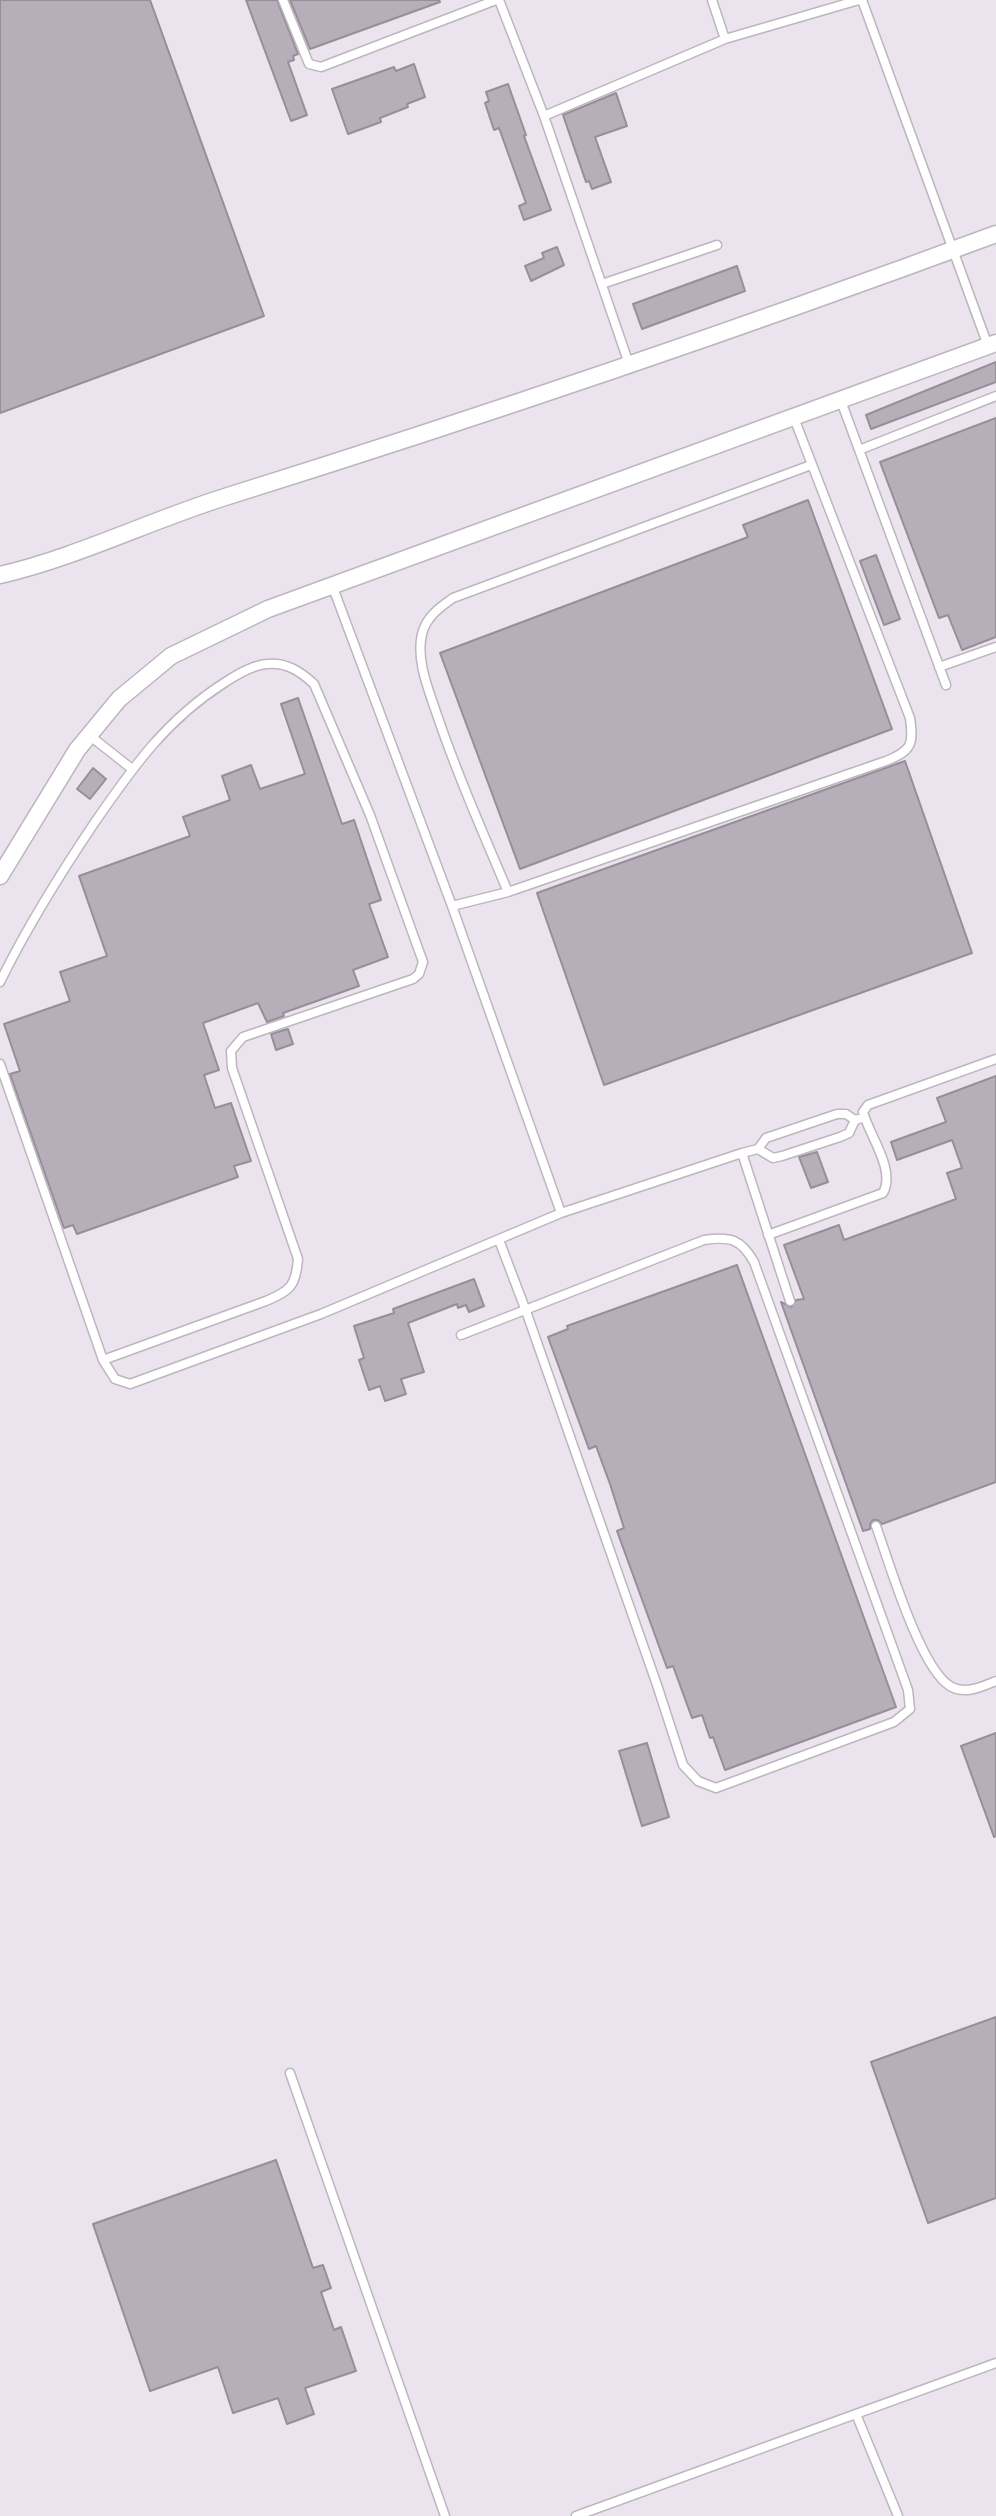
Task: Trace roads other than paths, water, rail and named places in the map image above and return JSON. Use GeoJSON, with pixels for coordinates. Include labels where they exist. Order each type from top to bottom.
{"type":"FeatureCollection","features":[{"type":"Feature","properties":{"kind":"street"},"geometry":{"type":"LineString","coordinates":[[0,575],[58,558],[218,499],[629,364],[996,234]]}},
{"type":"Feature","properties":{"kind":"street"},"geometry":{"type":"LineString","coordinates":[[0,876],[77,750],[119,699],[171,656],[268,609],[992,345]]}},
{"type":"Feature","properties":{"kind":"lane"},"geometry":{"type":"LineString","coordinates":[[283,0],[309,64],[321,67],[497,0],[544,116],[629,364]]}},
{"type":"Feature","properties":{"kind":"lane"},"geometry":{"type":"LineString","coordinates":[[712,0],[725,39]]}},
{"type":"Feature","properties":{"kind":"lane"},"geometry":{"type":"LineString","coordinates":[[544,116],[725,39],[860,0],[953,250],[992,345]]}},
{"type":"Feature","properties":{"kind":"lane"},"geometry":{"type":"LineString","coordinates":[[602,284],[718,245]]}},
{"type":"Feature","properties":{"kind":"lane"},"geometry":{"type":"LineString","coordinates":[[859,450],[996,396]]}},
{"type":"Feature","properties":{"kind":"lane"},"geometry":{"type":"LineString","coordinates":[[841,401],[946,685]]}},
{"type":"Feature","properties":{"kind":"lane"},"geometry":{"type":"LineString","coordinates":[[453,906],[508,892],[886,761],[907,751],[912,733],[910,718],[794,418]]}},
{"type":"Feature","properties":{"kind":"lane"},"geometry":{"type":"LineString","coordinates":[[508,892],[452,761],[424,675],[420,649],[422,633],[428,621],[436,610],[453,598],[811,465]]}},
{"type":"Feature","properties":{"kind":"lane"},"geometry":{"type":"LineString","coordinates":[[332,585],[453,906],[561,1213]]}},
{"type":"Feature","properties":{"kind":"lane"},"geometry":{"type":"LineString","coordinates":[[939,667],[996,648]]}},
{"type":"Feature","properties":{"kind":"lane"},"geometry":{"type":"LineString","coordinates":[[0,982],[39,907],[132,768],[158,736],[211,691],[236,675],[265,664],[285,665],[300,671],[314,684],[370,815],[423,962],[418,974],[412,979],[243,1037],[231,1051],[232,1068],[298,1259],[294,1283],[280,1296],[103,1360]]}},
{"type":"Feature","properties":{"kind":"lane"},"geometry":{"type":"LineString","coordinates":[[89,735],[132,768]]}},
{"type":"Feature","properties":{"kind":"lane"},"geometry":{"type":"LineString","coordinates":[[768,1235],[883,1193],[887,1186],[887,1177],[879,1150],[864,1117],[863,1112],[868,1105],[996,1059]]}},
{"type":"Feature","properties":{"kind":"lane"},"geometry":{"type":"LineString","coordinates":[[0,1064],[103,1360],[115,1379],[130,1384],[321,1314],[561,1213],[758,1149],[766,1138],[837,1114],[846,1114],[855,1121]]}},
{"type":"Feature","properties":{"kind":"lane"},"geometry":{"type":"LineString","coordinates":[[758,1149],[773,1158],[782,1156],[849,1133],[855,1121],[864,1117]]}},
{"type":"Feature","properties":{"kind":"lane"},"geometry":{"type":"LineString","coordinates":[[741,1153],[790,1301]]}},
{"type":"Feature","properties":{"kind":"lane"},"geometry":{"type":"LineString","coordinates":[[461,1335],[526,1311],[704,1240],[721,1237],[736,1240],[747,1249],[754,1262],[908,1690],[910,1709],[894,1722],[716,1788],[698,1781],[682,1765],[657,1685],[526,1311],[499,1240]]}},
{"type":"Feature","properties":{"kind":"lane"},"geometry":{"type":"LineString","coordinates":[[876,1527],[922,1652],[936,1674],[951,1688],[970,1691],[996,1681]]}},
{"type":"Feature","properties":{"kind":"lane"},"geometry":{"type":"LineString","coordinates":[[290,2073],[444,2516]]}},
{"type":"Feature","properties":{"kind":"lane"},"geometry":{"type":"LineString","coordinates":[[576,2516],[996,2363]]}},
{"type":"Feature","properties":{"kind":"lane"},"geometry":{"type":"LineString","coordinates":[[856,2414],[898,2516]]}}]}
